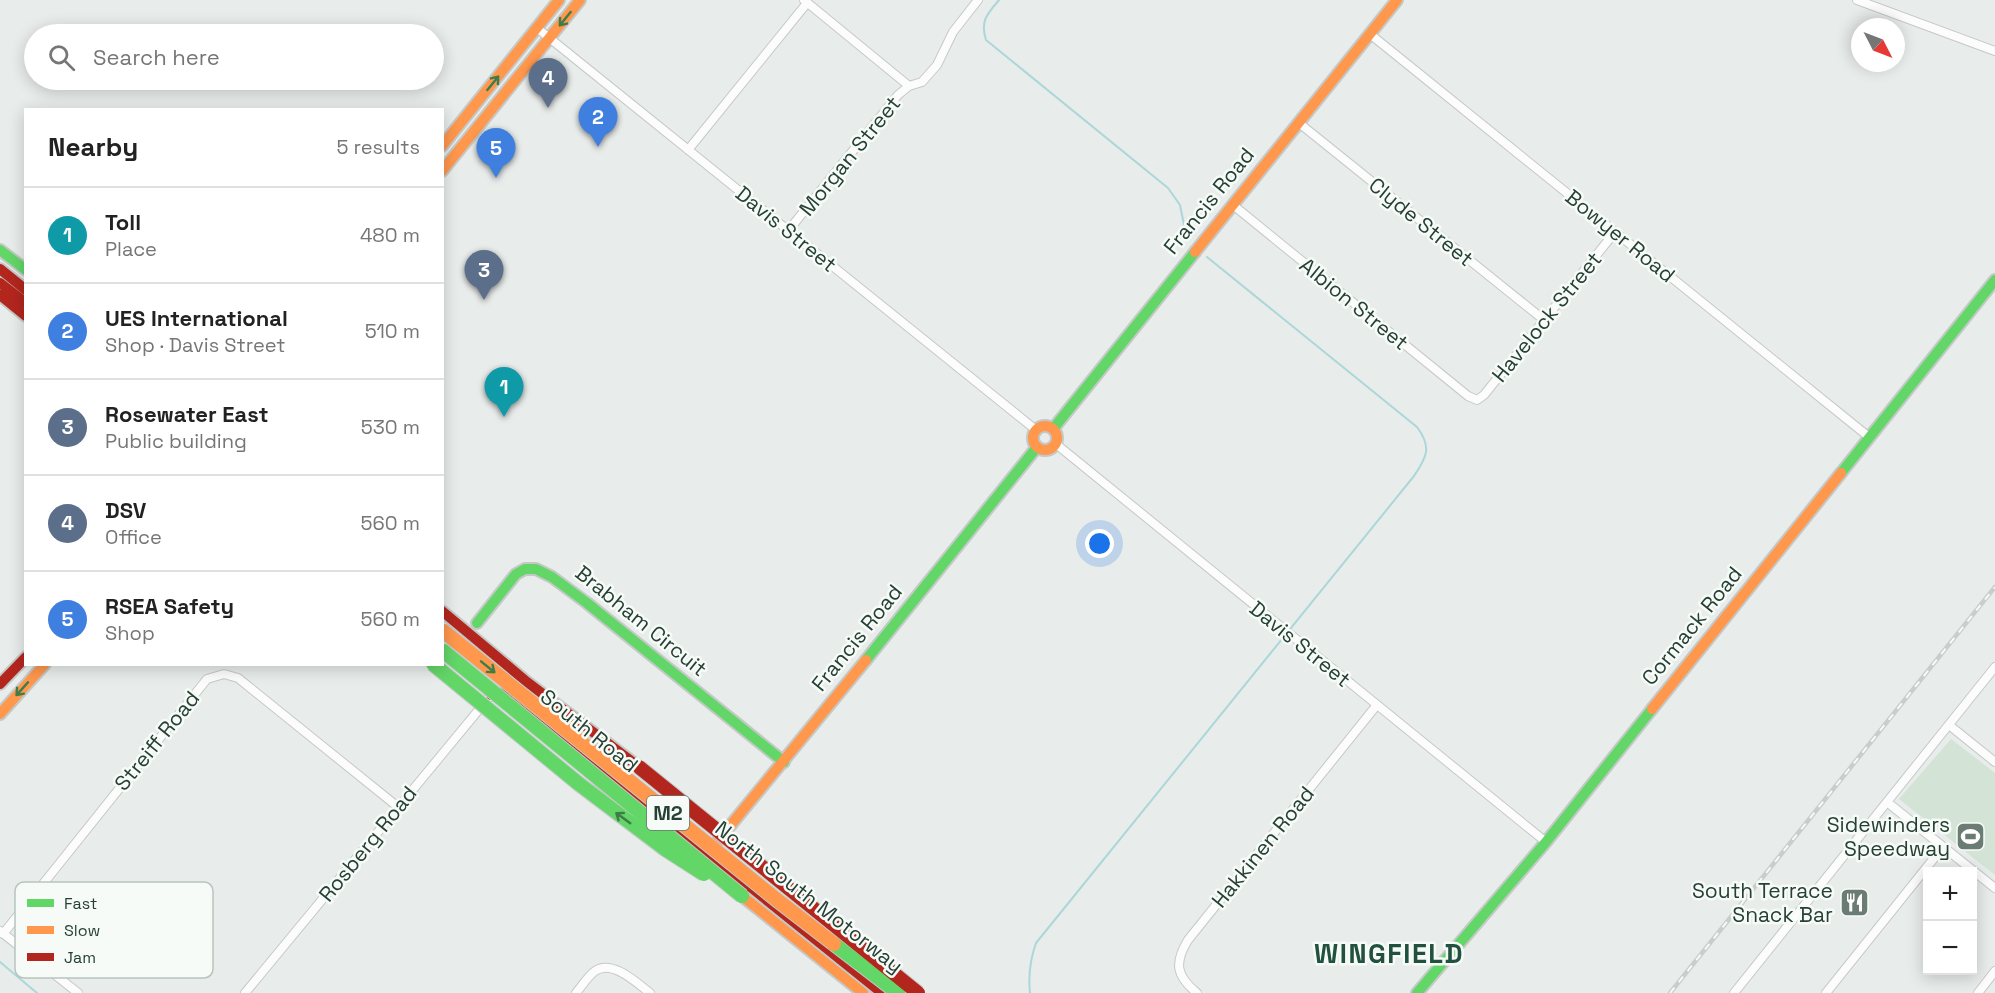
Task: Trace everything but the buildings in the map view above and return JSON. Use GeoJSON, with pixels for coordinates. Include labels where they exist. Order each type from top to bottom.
{"type":"FeatureCollection","features":[{"type":"Feature","properties":{"kind":"main road"},"geometry":{"type":"LineString","coordinates":[[444,144],[559,0]]}},
{"type":"Feature","properties":{"kind":"main road"},"geometry":{"type":"LineString","coordinates":[[444,169],[580,0]]}},
{"type":"Feature","properties":{"kind":"main road","name":"Francis Road"},"geometry":{"type":"LineString","coordinates":[[1053,429],[1397,0]]}},
{"type":"Feature","properties":{"kind":"main road"},"geometry":{"type":"LineString","coordinates":[[0,250],[24,268]]}},
{"type":"Feature","properties":{"kind":"main road"},"geometry":{"type":"LineString","coordinates":[[0,269],[24,288]]}},
{"type":"Feature","properties":{"kind":"main road","name":"Cormack Road"},"geometry":{"type":"LineString","coordinates":[[1416,993],[1545,842],[1995,280]]}},
{"type":"Feature","properties":{"kind":"main road"},"geometry":{"type":"LineString","coordinates":[[0,283],[24,301]]}},
{"type":"Feature","properties":{"kind":"main road"},"geometry":{"type":"LineString","coordinates":[[0,296],[24,314]]}},
{"type":"Feature","properties":{"kind":"main road"},"geometry":{"type":"LineString","coordinates":[[1046,426],[1053,429],[1057,436],[1056,444],[1045,450],[1037,447],[1033,437],[1036,430],[1046,426]]}},
{"type":"Feature","properties":{"kind":"main road","name":"Francis Road"},"geometry":{"type":"LineString","coordinates":[[707,854],[784,762],[1037,447]]}},
{"type":"Feature","properties":{"kind":"main road","name":"Brabham Circuit"},"geometry":{"type":"LineString","coordinates":[[477,623],[516,574],[525,569],[536,569],[552,577],[587,603],[784,762]]}},
{"type":"Feature","properties":{"kind":"main road"},"geometry":{"type":"LineString","coordinates":[[444,613],[527,682],[639,767],[918,993]]}},
{"type":"Feature","properties":{"kind":"main road"},"geometry":{"type":"LineString","coordinates":[[456,623],[477,623],[475,632],[478,640]]}},
{"type":"Feature","properties":{"kind":"main road","name":"North South Motorway"},"geometry":{"type":"LineString","coordinates":[[444,632],[777,900],[898,993]]}},
{"type":"Feature","properties":{"kind":"main road","name":"North South Motorway"},"geometry":{"type":"LineString","coordinates":[[444,652],[863,993]]}},
{"type":"Feature","properties":{"kind":"main road"},"geometry":{"type":"LineString","coordinates":[[0,684],[24,659]]}},
{"type":"Feature","properties":{"kind":"main road"},"geometry":{"type":"LineString","coordinates":[[0,714],[43,666]]}},
{"type":"Feature","properties":{"kind":"main road"},"geometry":{"type":"LineString","coordinates":[[435,666],[536,751],[601,802],[688,865],[742,896]]}},
{"type":"Feature","properties":{"kind":"main road","name":"South Road"},"geometry":{"type":"LineString","coordinates":[[491,695],[505,693],[514,697],[882,993]]}},
{"type":"Feature","properties":{"kind":"street","name":"Morgan Street"},"geometry":{"type":"LineString","coordinates":[[788,231],[898,96],[909,86],[922,82],[937,65],[953,32],[978,0]]}},
{"type":"Feature","properties":{"kind":"street"},"geometry":{"type":"LineString","coordinates":[[1857,0],[1995,51]]}},
{"type":"Feature","properties":{"kind":"street"},"geometry":{"type":"LineString","coordinates":[[688,150],[805,1],[909,86]]}},
{"type":"Feature","properties":{"kind":"street","name":"Davis Street"},"geometry":{"type":"LineString","coordinates":[[537,28],[1036,430]]}},
{"type":"Feature","properties":{"kind":"street","name":"Bowyer Road"},"geometry":{"type":"LineString","coordinates":[[1370,34],[1869,437]]}},
{"type":"Feature","properties":{"kind":"street","name":"Clyde Street"},"geometry":{"type":"LineString","coordinates":[[1299,123],[1544,320]]}},
{"type":"Feature","properties":{"kind":"street","name":"Albion Street"},"geometry":{"type":"LineString","coordinates":[[1233,205],[1468,396],[1477,400]]}},
{"type":"Feature","properties":{"kind":"street","name":"Havelock Street"},"geometry":{"type":"LineString","coordinates":[[1477,400],[1484,395],[1615,232]]}},
{"type":"Feature","properties":{"kind":"street","name":"Davis Street"},"geometry":{"type":"LineString","coordinates":[[1056,444],[1545,842]]}},
{"type":"Feature","properties":{"kind":"street"},"geometry":{"type":"LineString","coordinates":[[1735,993],[1995,667]]}},
{"type":"Feature","properties":{"kind":"street","name":"Streiff Road"},"geometry":{"type":"LineString","coordinates":[[42,882],[207,679],[224,674],[238,678],[398,807]]}},
{"type":"Feature","properties":{"kind":"street","name":"Rosberg Road"},"geometry":{"type":"LineString","coordinates":[[249,992],[491,695]]}},
{"type":"Feature","properties":{"kind":"street","name":"Hakkinen Road"},"geometry":{"type":"LineString","coordinates":[[1197,993],[1185,981],[1178,962],[1188,940],[1376,706]]}},
{"type":"Feature","properties":{"kind":"street"},"geometry":{"type":"LineString","coordinates":[[1949,725],[1995,762]]}},
{"type":"Feature","properties":{"kind":"street"},"geometry":{"type":"LineString","coordinates":[[1887,802],[1995,888]]}},
{"type":"Feature","properties":{"kind":"street"},"geometry":{"type":"LineString","coordinates":[[1826,993],[1943,847]]}},
{"type":"Feature","properties":{"kind":"street","name":"Streiff Road"},"geometry":{"type":"LineString","coordinates":[[1,932],[15,915]]}},
{"type":"Feature","properties":{"kind":"street"},"geometry":{"type":"LineString","coordinates":[[1,932],[15,943]]}},
{"type":"Feature","properties":{"kind":"street"},"geometry":{"type":"LineString","coordinates":[[576,993],[596,970],[605,968],[618,970],[650,993]]}},
{"type":"Feature","properties":{"kind":"street"},"geometry":{"type":"LineString","coordinates":[[1978,993],[1995,971]]}},
{"type":"Feature","properties":{"kind":"street"},"geometry":{"type":"LineString","coordinates":[[59,978],[78,993]]}},
{"type":"Feature","properties":{"kind":"green space","name":"Sidewinders Speedway"},"geometry":{"type":"Polygon","coordinates":[[[1951,739],[1995,773],[1995,875],[1899,799],[1951,739]]]}},
{"type":"Feature","properties":{"kind":"waterway"},"geometry":{"type":"LineString","coordinates":[[999,0],[984,23],[986,40],[1168,188],[1180,205],[1184,225],[1190,237]]}},
{"type":"Feature","properties":{"kind":"waterway"},"geometry":{"type":"LineString","coordinates":[[1030,993],[1030,968],[1036,943],[1414,476],[1425,457],[1425,440],[1417,427],[1207,257]]}},
{"type":"Feature","properties":{"kind":"waterway"},"geometry":{"type":"LineString","coordinates":[[0,962],[15,975]]}},
{"type":"Feature","properties":{"kind":"waterway"},"geometry":{"type":"LineString","coordinates":[[19,978],[37,993]]}},
{"type":"Feature","properties":{"kind":"railway"},"geometry":{"type":"LineString","coordinates":[[1670,993],[1995,587]]}},
{"type":"Feature","properties":{"kind":"traffic: fast"},"geometry":{"type":"LineString","coordinates":[[0,250],[24,268]]}},
{"type":"Feature","properties":{"kind":"traffic: fast"},"geometry":{"type":"LineString","coordinates":[[1053,429],[1195,252]]}},
{"type":"Feature","properties":{"kind":"traffic: fast"},"geometry":{"type":"LineString","coordinates":[[1841,473],[1995,280]]}},
{"type":"Feature","properties":{"kind":"traffic: fast"},"geometry":{"type":"LineString","coordinates":[[866,660],[1037,447]]}},
{"type":"Feature","properties":{"kind":"traffic: fast"},"geometry":{"type":"LineString","coordinates":[[477,623],[516,574],[525,569],[536,569],[552,577],[587,603],[784,762]]}},
{"type":"Feature","properties":{"kind":"traffic: fast"},"geometry":{"type":"LineString","coordinates":[[444,652],[742,896]]}},
{"type":"Feature","properties":{"kind":"traffic: fast"},"geometry":{"type":"LineString","coordinates":[[435,666],[579,784],[665,849],[704,874]]}},
{"type":"Feature","properties":{"kind":"traffic: fast"},"geometry":{"type":"LineString","coordinates":[[1417,993],[1546,842],[1652,709]]}},
{"type":"Feature","properties":{"kind":"traffic: fast"},"geometry":{"type":"LineString","coordinates":[[834,944],[898,993]]}},
{"type":"Feature","properties":{"kind":"traffic: slow"},"geometry":{"type":"LineString","coordinates":[[444,144],[559,0]]}},
{"type":"Feature","properties":{"kind":"traffic: slow"},"geometry":{"type":"LineString","coordinates":[[444,169],[580,0]]}},
{"type":"Feature","properties":{"kind":"traffic: slow"},"geometry":{"type":"LineString","coordinates":[[1195,252],[1397,0]]}},
{"type":"Feature","properties":{"kind":"traffic: slow"},"geometry":{"type":"LineString","coordinates":[[1045,426],[1050,427],[1056,433],[1057,438],[1056,443],[1050,449],[1045,450],[1040,449],[1034,443],[1033,438],[1034,433],[1040,427],[1045,426]]}},
{"type":"Feature","properties":{"kind":"traffic: slow"},"geometry":{"type":"LineString","coordinates":[[1652,709],[1841,473]]}},
{"type":"Feature","properties":{"kind":"traffic: slow"},"geometry":{"type":"LineString","coordinates":[[444,632],[834,944]]}},
{"type":"Feature","properties":{"kind":"traffic: slow"},"geometry":{"type":"LineString","coordinates":[[707,854],[866,660]]}},
{"type":"Feature","properties":{"kind":"traffic: slow"},"geometry":{"type":"LineString","coordinates":[[0,714],[43,666]]}},
{"type":"Feature","properties":{"kind":"traffic: slow"},"geometry":{"type":"LineString","coordinates":[[742,896],[863,993]]}},
{"type":"Feature","properties":{"kind":"traffic: jam"},"geometry":{"type":"LineString","coordinates":[[0,269],[24,288]]}},
{"type":"Feature","properties":{"kind":"traffic: jam"},"geometry":{"type":"LineString","coordinates":[[0,283],[24,301]]}},
{"type":"Feature","properties":{"kind":"traffic: jam"},"geometry":{"type":"LineString","coordinates":[[0,295],[24,314]]}},
{"type":"Feature","properties":{"kind":"traffic: jam"},"geometry":{"type":"LineString","coordinates":[[444,613],[527,682],[639,767]]}},
{"type":"Feature","properties":{"kind":"traffic: jam"},"geometry":{"type":"LineString","coordinates":[[0,684],[24,659]]}},
{"type":"Feature","properties":{"kind":"traffic: jam"},"geometry":{"type":"LineString","coordinates":[[491,695],[505,693],[515,697],[882,993]]}},
{"type":"Feature","properties":{"kind":"traffic: jam"},"geometry":{"type":"LineString","coordinates":[[639,767],[918,993]]}},
{"type":"Feature","properties":{"kind":"place","name":"DSV"},"geometry":{"type":"Point","coordinates":[548,108]}},
{"type":"Feature","properties":{"kind":"place","name":"UES International"},"geometry":{"type":"Point","coordinates":[598,147]}},
{"type":"Feature","properties":{"kind":"place","name":"RSEA Safety"},"geometry":{"type":"Point","coordinates":[496,178]}},
{"type":"Feature","properties":{"kind":"place","name":"Rosewater East"},"geometry":{"type":"Point","coordinates":[484,300]}},
{"type":"Feature","properties":{"kind":"place","name":"Toll"},"geometry":{"type":"Point","coordinates":[504,417]}},
{"type":"Feature","properties":{"kind":"place","name":"Sidewinders Speedway"},"geometry":{"type":"Point","coordinates":[1971,837]}},
{"type":"Feature","properties":{"kind":"place","name":"South Terrace Snack Bar"},"geometry":{"type":"Point","coordinates":[1854,903]}},
{"type":"Feature","properties":{"kind":"district","name":"WINGFIELD"},"geometry":{"type":"Point","coordinates":[1389,954]}}]}
